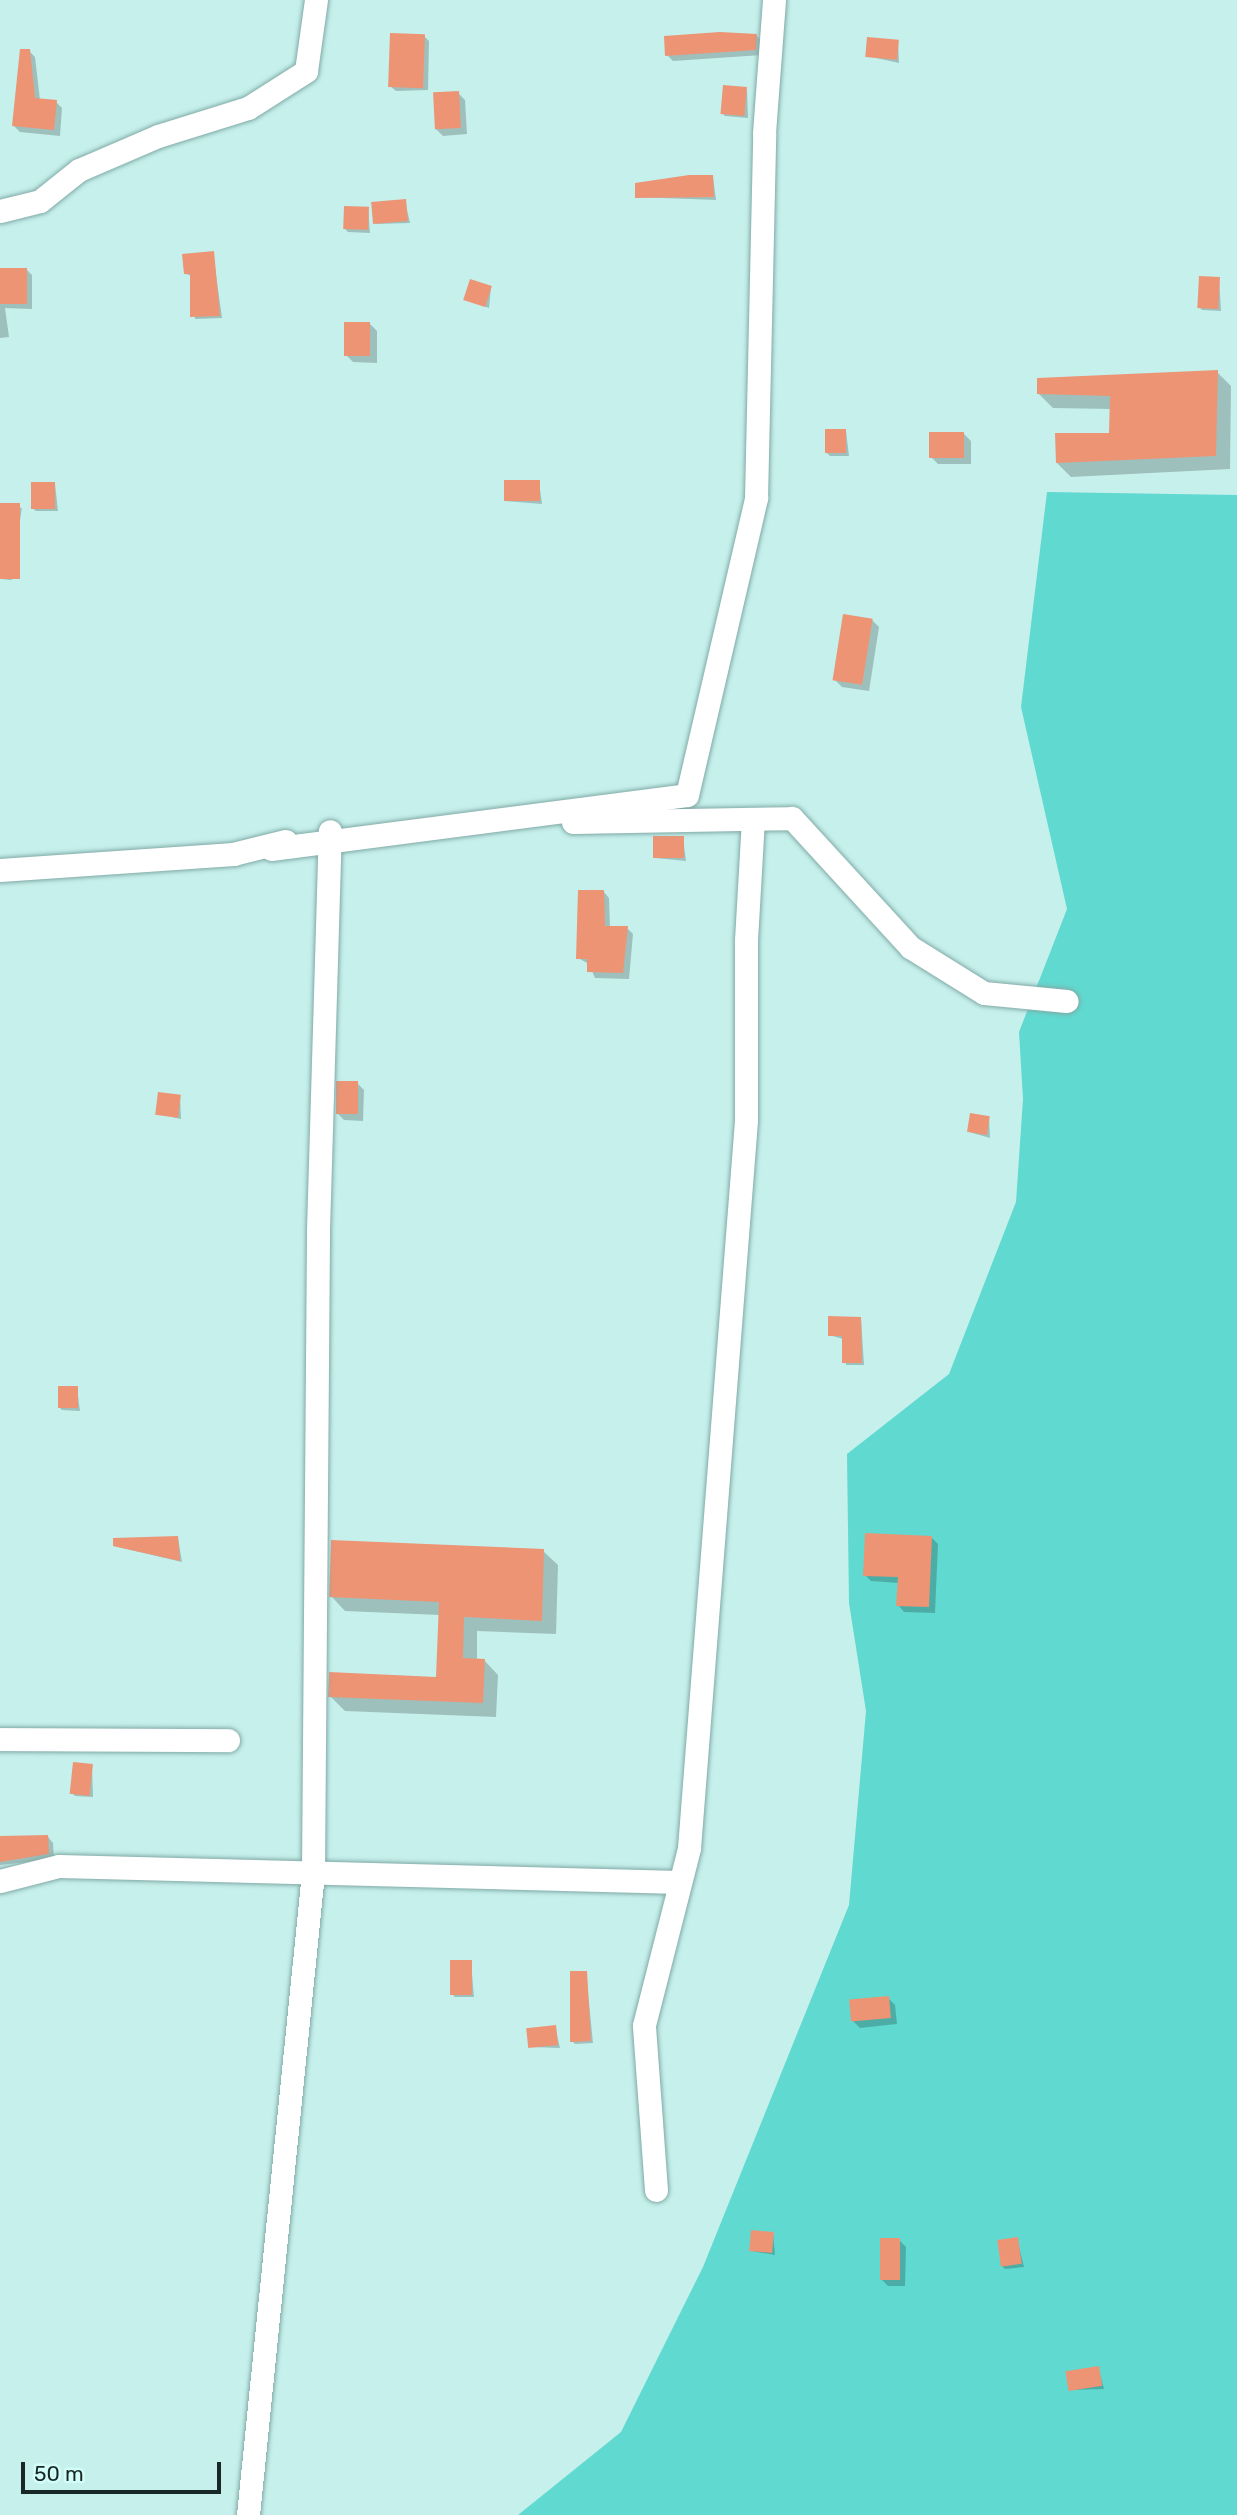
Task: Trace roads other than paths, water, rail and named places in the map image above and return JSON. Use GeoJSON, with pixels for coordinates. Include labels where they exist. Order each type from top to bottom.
{"type":"FeatureCollection","features":[{"type":"Feature","properties":{"kind":"street"},"geometry":{"type":"LineString","coordinates":[[0,212],[40,201],[79,170],[158,136],[248,108],[306,71],[316,0]]}},
{"type":"Feature","properties":{"kind":"street"},"geometry":{"type":"LineString","coordinates":[[271,849],[687,795],[755,498],[764,133],[774,0]]}},
{"type":"Feature","properties":{"kind":"street"},"geometry":{"type":"LineString","coordinates":[[0,870],[233,854],[351,826],[792,818],[910,947],[984,993],[1067,1001]]}},
{"type":"Feature","properties":{"kind":"street"},"geometry":{"type":"LineString","coordinates":[[656,2190],[644,2025],[689,1849],[746,1120],[746,940],[752,819]]}},
{"type":"Feature","properties":{"kind":"street"},"geometry":{"type":"LineString","coordinates":[[248,2515],[313,1874],[318,1230],[330,831]]}},
{"type":"Feature","properties":{"kind":"street"},"geometry":{"type":"LineString","coordinates":[[0,1739],[228,1740]]}},
{"type":"Feature","properties":{"kind":"street"},"geometry":{"type":"LineString","coordinates":[[0,1881],[59,1866],[313,1874],[395,1871],[680,1882]]}}]}
